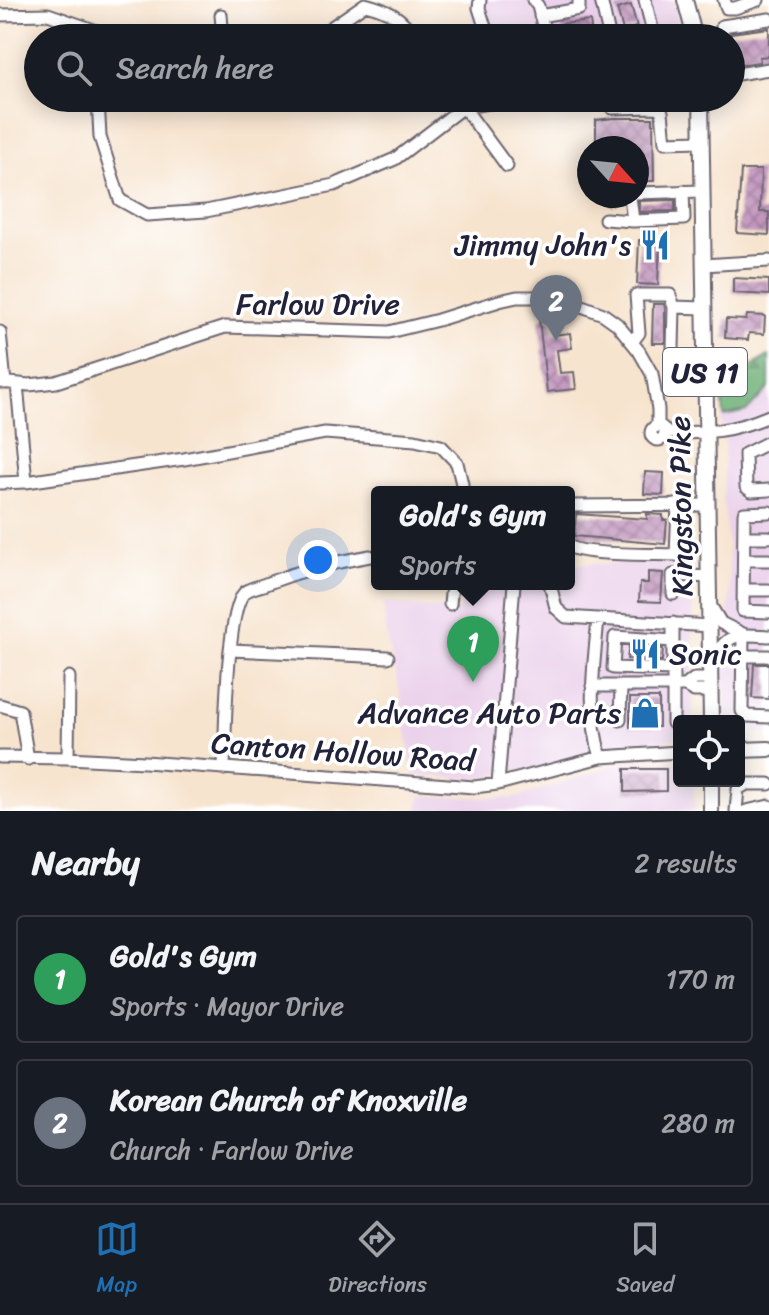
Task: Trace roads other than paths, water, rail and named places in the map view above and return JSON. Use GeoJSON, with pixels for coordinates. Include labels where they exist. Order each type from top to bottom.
{"type":"FeatureCollection","features":[{"type":"Feature","properties":{"kind":"main road"},"geometry":{"type":"LineString","coordinates":[[689,4],[693,24]]}},
{"type":"Feature","properties":{"kind":"main road","name":"Kingston Pike"},"geometry":{"type":"LineString","coordinates":[[701,112],[711,715]]}},
{"type":"Feature","properties":{"kind":"main road"},"geometry":{"type":"LineString","coordinates":[[745,750],[769,749]]}},
{"type":"Feature","properties":{"kind":"main road"},"geometry":{"type":"LineString","coordinates":[[711,787],[711,811]]}},
{"type":"Feature","properties":{"kind":"street"},"geometry":{"type":"LineString","coordinates":[[480,0],[484,24]]}},
{"type":"Feature","properties":{"kind":"street"},"geometry":{"type":"LineString","coordinates":[[533,0],[542,24]]}},
{"type":"Feature","properties":{"kind":"street"},"geometry":{"type":"LineString","coordinates":[[540,16],[579,9],[579,0]]}},
{"type":"Feature","properties":{"kind":"street"},"geometry":{"type":"LineString","coordinates":[[601,0],[606,24]]}},
{"type":"Feature","properties":{"kind":"street"},"geometry":{"type":"LineString","coordinates":[[645,0],[653,24]]}},
{"type":"Feature","properties":{"kind":"street"},"geometry":{"type":"LineString","coordinates":[[724,0],[727,8],[735,8],[758,0]]}},
{"type":"Feature","properties":{"kind":"street"},"geometry":{"type":"LineString","coordinates":[[336,24],[365,4],[388,9],[406,24]]}},
{"type":"Feature","properties":{"kind":"street"},"geometry":{"type":"LineString","coordinates":[[0,15],[48,14],[77,24]]}},
{"type":"Feature","properties":{"kind":"street"},"geometry":{"type":"LineString","coordinates":[[221,15],[222,24]]}},
{"type":"Feature","properties":{"kind":"street"},"geometry":{"type":"LineString","coordinates":[[735,24],[769,19]]}},
{"type":"Feature","properties":{"kind":"street"},"geometry":{"type":"LineString","coordinates":[[745,73],[769,69]]}},
{"type":"Feature","properties":{"kind":"street"},"geometry":{"type":"LineString","coordinates":[[99,112],[100,137],[120,200],[147,215],[206,211],[334,185],[395,159],[449,112]]}},
{"type":"Feature","properties":{"kind":"street"},"geometry":{"type":"LineString","coordinates":[[467,112],[507,166]]}},
{"type":"Feature","properties":{"kind":"street"},"geometry":{"type":"LineString","coordinates":[[662,112],[665,142],[702,141]]}},
{"type":"Feature","properties":{"kind":"street"},"geometry":{"type":"LineString","coordinates":[[683,191],[684,219]]}},
{"type":"Feature","properties":{"kind":"street"},"geometry":{"type":"LineString","coordinates":[[649,192],[702,191]]}},
{"type":"Feature","properties":{"kind":"street"},"geometry":{"type":"LineString","coordinates":[[631,208],[633,221]]}},
{"type":"Feature","properties":{"kind":"street"},"geometry":{"type":"LineString","coordinates":[[605,219],[703,218]]}},
{"type":"Feature","properties":{"kind":"street"},"geometry":{"type":"LineString","coordinates":[[703,265],[769,261]]}},
{"type":"Feature","properties":{"kind":"street"},"geometry":{"type":"LineString","coordinates":[[632,342],[639,333],[636,295],[670,295],[674,307],[673,348]]}},
{"type":"Feature","properties":{"kind":"street","name":"Farlow Drive"},"geometry":{"type":"LineString","coordinates":[[8,383],[42,385],[71,378],[225,327],[389,332],[517,297],[556,300],[593,309],[617,324],[652,374],[662,430],[705,433],[743,428],[769,416]]}},
{"type":"Feature","properties":{"kind":"street"},"geometry":{"type":"LineString","coordinates":[[674,307],[704,308]]}},
{"type":"Feature","properties":{"kind":"street"},"geometry":{"type":"LineString","coordinates":[[0,332],[26,482]]}},
{"type":"Feature","properties":{"kind":"street"},"geometry":{"type":"LineString","coordinates":[[0,483],[184,459],[325,433],[415,440],[441,446],[457,463],[462,486]]}},
{"type":"Feature","properties":{"kind":"street"},"geometry":{"type":"LineString","coordinates":[[769,442],[745,454],[746,487],[751,491],[769,490]]}},
{"type":"Feature","properties":{"kind":"street"},"geometry":{"type":"LineString","coordinates":[[575,549],[676,555],[678,504]]}},
{"type":"Feature","properties":{"kind":"street"},"geometry":{"type":"LineString","coordinates":[[575,506],[707,505]]}},
{"type":"Feature","properties":{"kind":"street"},"geometry":{"type":"LineString","coordinates":[[769,512],[744,513],[743,611],[769,612]]}},
{"type":"Feature","properties":{"kind":"street"},"geometry":{"type":"LineString","coordinates":[[744,537],[769,537]]}},
{"type":"Feature","properties":{"kind":"street"},"geometry":{"type":"LineString","coordinates":[[224,769],[225,708],[231,650],[238,604],[245,592],[307,568],[370,556]]}},
{"type":"Feature","properties":{"kind":"street"},"geometry":{"type":"LineString","coordinates":[[744,560],[769,560]]}},
{"type":"Feature","properties":{"kind":"street"},"geometry":{"type":"LineString","coordinates":[[673,594],[673,575],[709,577]]}},
{"type":"Feature","properties":{"kind":"street"},"geometry":{"type":"LineString","coordinates":[[450,604],[451,590]]}},
{"type":"Feature","properties":{"kind":"street"},"geometry":{"type":"LineString","coordinates":[[498,784],[514,590]]}},
{"type":"Feature","properties":{"kind":"street"},"geometry":{"type":"LineString","coordinates":[[552,590],[556,608],[562,615],[710,626]]}},
{"type":"Feature","properties":{"kind":"street"},"geometry":{"type":"LineString","coordinates":[[744,590],[769,590]]}},
{"type":"Feature","properties":{"kind":"street"},"geometry":{"type":"LineString","coordinates":[[710,605],[721,623],[743,634],[769,636]]}},
{"type":"Feature","properties":{"kind":"street"},"geometry":{"type":"LineString","coordinates":[[598,619],[592,686],[593,735],[601,757]]}},
{"type":"Feature","properties":{"kind":"street"},"geometry":{"type":"LineString","coordinates":[[615,620],[613,668],[620,720]]}},
{"type":"Feature","properties":{"kind":"street"},"geometry":{"type":"LineString","coordinates":[[673,623],[673,670],[679,686],[674,715]]}},
{"type":"Feature","properties":{"kind":"street"},"geometry":{"type":"LineString","coordinates":[[743,634],[742,711],[747,716],[769,717]]}},
{"type":"Feature","properties":{"kind":"street"},"geometry":{"type":"LineString","coordinates":[[710,662],[723,642],[743,634]]}},
{"type":"Feature","properties":{"kind":"street"},"geometry":{"type":"LineString","coordinates":[[615,637],[673,641]]}},
{"type":"Feature","properties":{"kind":"street"},"geometry":{"type":"LineString","coordinates":[[231,650],[388,657]]}},
{"type":"Feature","properties":{"kind":"street"},"geometry":{"type":"LineString","coordinates":[[741,656],[769,656]]}},
{"type":"Feature","properties":{"kind":"street"},"geometry":{"type":"LineString","coordinates":[[613,668],[673,670]]}},
{"type":"Feature","properties":{"kind":"street"},"geometry":{"type":"LineString","coordinates":[[68,758],[69,677]]}},
{"type":"Feature","properties":{"kind":"street"},"geometry":{"type":"LineString","coordinates":[[592,686],[679,686],[694,679],[711,685]]}},
{"type":"Feature","properties":{"kind":"street"},"geometry":{"type":"LineString","coordinates":[[0,705],[20,711],[28,759]]}},
{"type":"Feature","properties":{"kind":"street","name":"Canton Hollow Road"},"geometry":{"type":"LineString","coordinates":[[0,757],[68,758],[464,787],[498,784],[601,757],[673,752]]}},
{"type":"Feature","properties":{"kind":"street"},"geometry":{"type":"LineString","coordinates":[[736,811],[738,789],[747,784],[769,784]]}},
{"type":"Feature","properties":{"kind":"street"},"geometry":{"type":"LineString","coordinates":[[746,811],[769,806]]}},
{"type":"Feature","properties":{"kind":"place","name":"Jimmy John's"},"geometry":{"type":"Point","coordinates":[655,245]}},
{"type":"Feature","properties":{"kind":"place","name":"Korean Church of Knoxville"},"geometry":{"type":"Point","coordinates":[556,341]}},
{"type":"Feature","properties":{"kind":"place","name":"Sonic"},"geometry":{"type":"Point","coordinates":[645,654]}},
{"type":"Feature","properties":{"kind":"place","name":"Gold's Gym"},"geometry":{"type":"Point","coordinates":[473,682]}},
{"type":"Feature","properties":{"kind":"place","name":"Advance Auto Parts"},"geometry":{"type":"Point","coordinates":[645,713]}}]}
